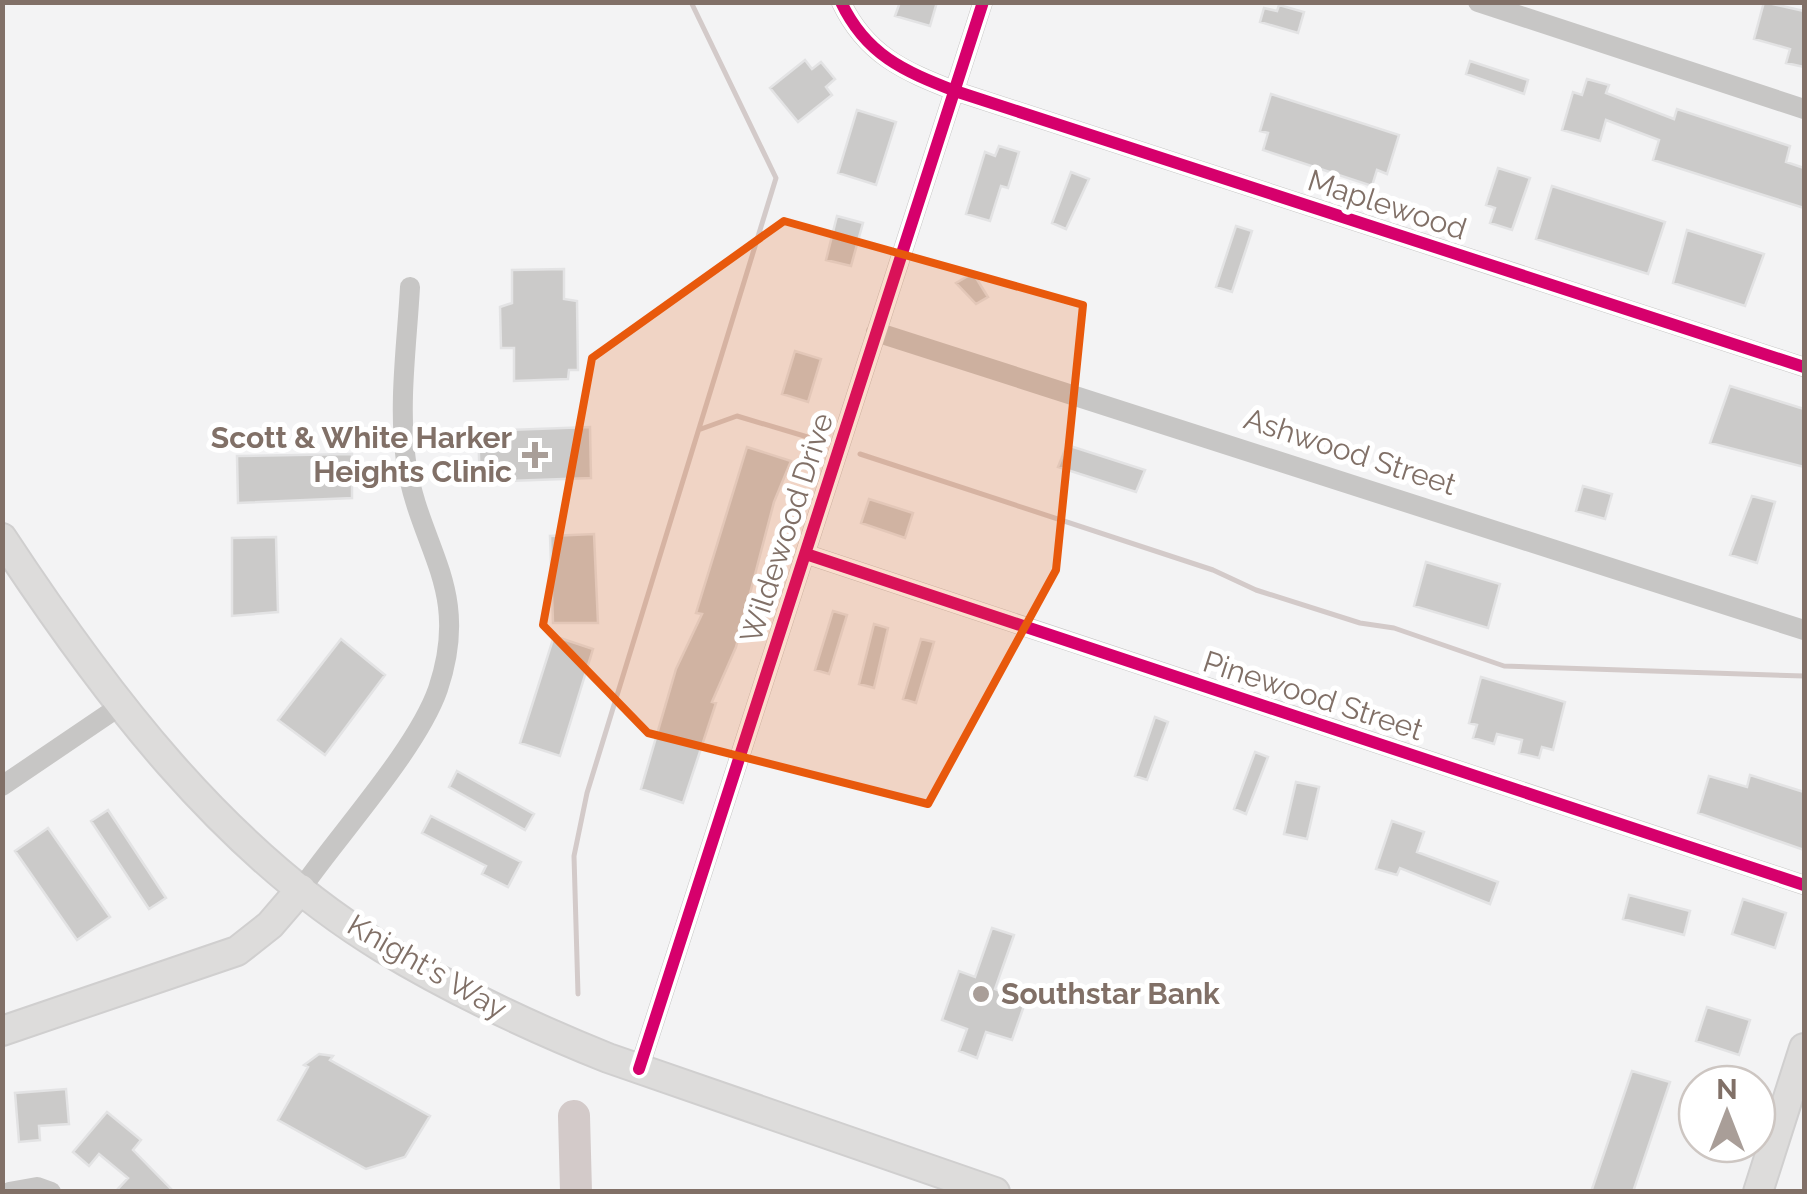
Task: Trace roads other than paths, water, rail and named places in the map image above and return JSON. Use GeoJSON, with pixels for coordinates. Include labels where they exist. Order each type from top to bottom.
{"type":"FeatureCollection","features":[{"type":"Feature","properties":{"kind":"main road","name":"Knight's Way"},"geometry":{"type":"LineString","coordinates":[[2,538],[120,706],[211,807],[301,889],[380,946],[549,1035],[638,1070],[995,1192]]}},
{"type":"Feature","properties":{"kind":"main road"},"geometry":{"type":"LineString","coordinates":[[2,1031],[237,951],[270,924],[301,889]]}},
{"type":"Feature","properties":{"kind":"main road"},"geometry":{"type":"LineString","coordinates":[[1758,1192],[1804,1048]]}},
{"type":"Feature","properties":{"kind":"street","name":"Maplewood"},"geometry":{"type":"LineString","coordinates":[[841,2],[858,34],[875,52],[905,71],[955,91],[1804,367]]}},
{"type":"Feature","properties":{"kind":"street","name":"Wildewood Drive"},"geometry":{"type":"LineString","coordinates":[[638,1070],[983,2]]}},
{"type":"Feature","properties":{"kind":"street"},"geometry":{"type":"LineString","coordinates":[[1478,2],[1804,109]]}},
{"type":"Feature","properties":{"kind":"street"},"geometry":{"type":"LineString","coordinates":[[301,889],[424,720],[438,687],[447,647],[447,592],[407,468],[403,440],[410,286]]}},
{"type":"Feature","properties":{"kind":"street","name":"Ashwood Street"},"geometry":{"type":"LineString","coordinates":[[876,332],[1804,630]]}},
{"type":"Feature","properties":{"kind":"street","name":"Pinewood Street"},"geometry":{"type":"LineString","coordinates":[[806,554],[1804,885]]}},
{"type":"Feature","properties":{"kind":"street"},"geometry":{"type":"LineString","coordinates":[[2,786],[120,706]]}},
{"type":"Feature","properties":{"kind":"street"},"geometry":{"type":"LineString","coordinates":[[9,1192],[37,1187],[51,1192]]}},
{"type":"Feature","properties":{"kind":"waterway"},"geometry":{"type":"LineString","coordinates":[[578,994],[574,856],[587,793],[776,178],[691,2]]}},
{"type":"Feature","properties":{"kind":"waterway"},"geometry":{"type":"LineString","coordinates":[[701,429],[737,416],[821,441]]}},
{"type":"Feature","properties":{"kind":"waterway"},"geometry":{"type":"LineString","coordinates":[[860,454],[1213,570],[1256,590],[1360,623],[1394,628],[1504,666],[1804,676]]}},
{"type":"Feature","properties":{"kind":"waterway"},"geometry":{"type":"LineString","coordinates":[[574,1116],[576,1192]]}},
{"type":"Feature","properties":{"kind":"place","name":"Scott & White Harker Heights Clinic"},"geometry":{"type":"Point","coordinates":[535,455]}},
{"type":"Feature","properties":{"kind":"place","name":"Southstar Bank"},"geometry":{"type":"Point","coordinates":[981,994]}}]}
